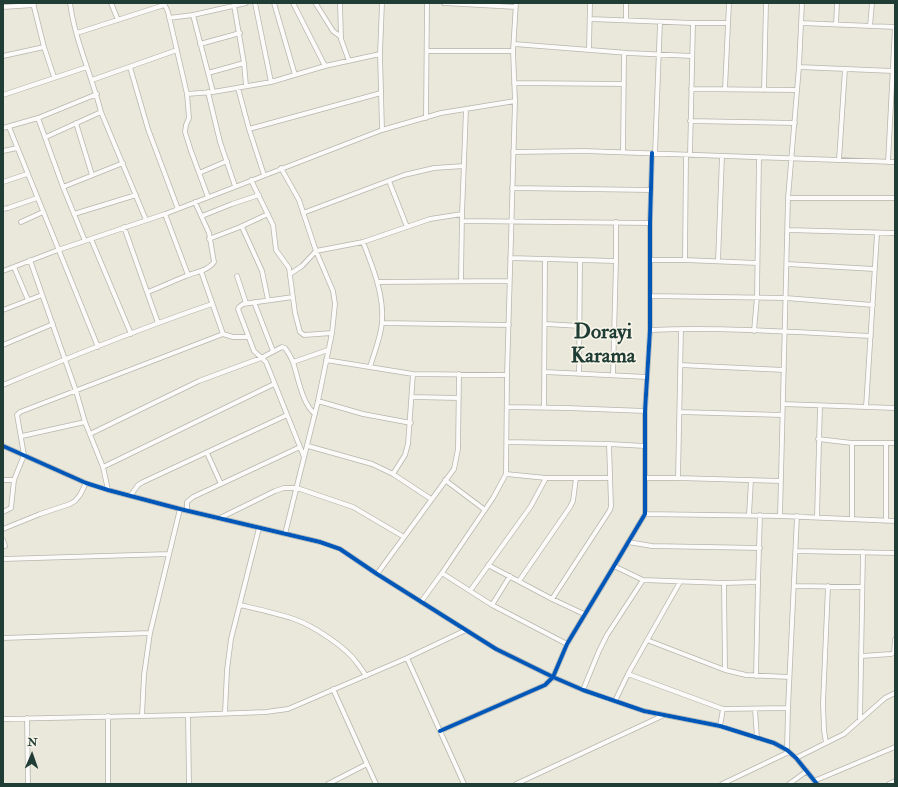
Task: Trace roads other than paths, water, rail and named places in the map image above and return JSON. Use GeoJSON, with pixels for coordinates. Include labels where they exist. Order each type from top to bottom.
{"type":"FeatureCollection","features":[{"type":"Feature","properties":{"kind":"street"},"geometry":{"type":"LineString","coordinates":[[70,3],[77,33],[97,94],[101,112],[146,220]]}},
{"type":"Feature","properties":{"kind":"street"},"geometry":{"type":"LineString","coordinates":[[111,3],[118,20]]}},
{"type":"Feature","properties":{"kind":"street"},"geometry":{"type":"LineString","coordinates":[[169,18],[193,15],[246,3]]}},
{"type":"Feature","properties":{"kind":"street"},"geometry":{"type":"LineString","coordinates":[[255,3],[271,82]]}},
{"type":"Feature","properties":{"kind":"street"},"geometry":{"type":"LineString","coordinates":[[274,3],[295,75]]}},
{"type":"Feature","properties":{"kind":"street"},"geometry":{"type":"LineString","coordinates":[[293,3],[325,66]]}},
{"type":"Feature","properties":{"kind":"street"},"geometry":{"type":"LineString","coordinates":[[340,3],[341,37],[349,61]]}},
{"type":"Feature","properties":{"kind":"street"},"geometry":{"type":"LineString","coordinates":[[382,3],[380,54],[382,130]]}},
{"type":"Feature","properties":{"kind":"street"},"geometry":{"type":"LineString","coordinates":[[426,118],[427,3]]}},
{"type":"Feature","properties":{"kind":"street"},"geometry":{"type":"LineString","coordinates":[[420,602],[442,573],[485,510],[506,474],[507,375],[515,101],[513,51],[516,5],[444,3]]}},
{"type":"Feature","properties":{"kind":"street"},"geometry":{"type":"LineString","coordinates":[[588,50],[590,3]]}},
{"type":"Feature","properties":{"kind":"street"},"geometry":{"type":"LineString","coordinates":[[626,3],[626,20]]}},
{"type":"Feature","properties":{"kind":"street"},"geometry":{"type":"LineString","coordinates":[[725,89],[728,3]]}},
{"type":"Feature","properties":{"kind":"street"},"geometry":{"type":"LineString","coordinates":[[764,90],[766,3]]}},
{"type":"Feature","properties":{"kind":"street"},"geometry":{"type":"LineString","coordinates":[[780,516],[788,198],[795,123],[802,3]]}},
{"type":"Feature","properties":{"kind":"street"},"geometry":{"type":"LineString","coordinates":[[836,24],[837,3]]}},
{"type":"Feature","properties":{"kind":"street"},"geometry":{"type":"LineString","coordinates":[[870,26],[872,3]]}},
{"type":"Feature","properties":{"kind":"street"},"geometry":{"type":"LineString","coordinates":[[3,7],[33,4],[44,47],[54,77]]}},
{"type":"Feature","properties":{"kind":"street"},"geometry":{"type":"LineString","coordinates":[[77,33],[164,4],[169,18],[187,94],[189,118],[186,125],[186,132],[191,151],[208,197]]}},
{"type":"Feature","properties":{"kind":"street"},"geometry":{"type":"LineString","coordinates":[[316,4],[333,31],[341,37]]}},
{"type":"Feature","properties":{"kind":"street"},"geometry":{"type":"LineString","coordinates":[[234,5],[240,33],[246,86]]}},
{"type":"Feature","properties":{"kind":"street"},"geometry":{"type":"LineString","coordinates":[[193,15],[213,92]]}},
{"type":"Feature","properties":{"kind":"street"},"geometry":{"type":"LineString","coordinates":[[590,18],[660,22],[728,23]]}},
{"type":"Feature","properties":{"kind":"street"},"geometry":{"type":"LineString","coordinates":[[440,731],[545,685],[553,677],[566,644],[645,514],[645,411],[650,330],[651,190],[660,22]]}},
{"type":"Feature","properties":{"kind":"street"},"geometry":{"type":"LineString","coordinates":[[685,260],[693,23]]}},
{"type":"Feature","properties":{"kind":"street"},"geometry":{"type":"LineString","coordinates":[[801,23],[895,27],[893,112],[888,162]]}},
{"type":"Feature","properties":{"kind":"street"},"geometry":{"type":"LineString","coordinates":[[200,44],[240,33]]}},
{"type":"Feature","properties":{"kind":"street"},"geometry":{"type":"LineString","coordinates":[[514,44],[624,53],[692,56]]}},
{"type":"Feature","properties":{"kind":"street"},"geometry":{"type":"LineString","coordinates":[[3,56],[44,47]]}},
{"type":"Feature","properties":{"kind":"street"},"geometry":{"type":"LineString","coordinates":[[92,80],[177,50]]}},
{"type":"Feature","properties":{"kind":"street"},"geometry":{"type":"LineString","coordinates":[[427,51],[513,51]]}},
{"type":"Feature","properties":{"kind":"street"},"geometry":{"type":"LineString","coordinates":[[623,152],[624,53]]}},
{"type":"Feature","properties":{"kind":"street"},"geometry":{"type":"LineString","coordinates":[[187,94],[213,92],[271,82],[325,66],[380,54]]}},
{"type":"Feature","properties":{"kind":"street"},"geometry":{"type":"LineString","coordinates":[[208,73],[244,63]]}},
{"type":"Feature","properties":{"kind":"street"},"geometry":{"type":"LineString","coordinates":[[3,95],[87,67]]}},
{"type":"Feature","properties":{"kind":"street"},"geometry":{"type":"LineString","coordinates":[[130,67],[148,130],[178,209]]}},
{"type":"Feature","properties":{"kind":"street"},"geometry":{"type":"LineString","coordinates":[[799,67],[893,71]]}},
{"type":"Feature","properties":{"kind":"street"},"geometry":{"type":"LineString","coordinates":[[839,160],[845,69]]}},
{"type":"Feature","properties":{"kind":"street"},"geometry":{"type":"LineString","coordinates":[[514,83],[624,84]]}},
{"type":"Feature","properties":{"kind":"street"},"geometry":{"type":"LineString","coordinates":[[238,88],[249,129],[264,175]]}},
{"type":"Feature","properties":{"kind":"street"},"geometry":{"type":"LineString","coordinates":[[691,89],[797,90]]}},
{"type":"Feature","properties":{"kind":"street"},"geometry":{"type":"LineString","coordinates":[[208,92],[220,142],[235,186]]}},
{"type":"Feature","properties":{"kind":"street"},"geometry":{"type":"LineString","coordinates":[[249,129],[381,93]]}},
{"type":"Feature","properties":{"kind":"street"},"geometry":{"type":"LineString","coordinates":[[3,128],[38,118],[97,94]]}},
{"type":"Feature","properties":{"kind":"street"},"geometry":{"type":"LineString","coordinates":[[3,271],[58,250],[165,214],[382,130],[441,113],[515,101]]}},
{"type":"Feature","properties":{"kind":"street"},"geometry":{"type":"LineString","coordinates":[[461,281],[466,109]]}},
{"type":"Feature","properties":{"kind":"street"},"geometry":{"type":"LineString","coordinates":[[46,137],[101,112]]}},
{"type":"Feature","properties":{"kind":"street"},"geometry":{"type":"LineString","coordinates":[[38,118],[84,241]]}},
{"type":"Feature","properties":{"kind":"street"},"geometry":{"type":"LineString","coordinates":[[690,121],[795,123]]}},
{"type":"Feature","properties":{"kind":"street"},"geometry":{"type":"LineString","coordinates":[[76,123],[92,175]]}},
{"type":"Feature","properties":{"kind":"street"},"geometry":{"type":"LineString","coordinates":[[9,127],[98,347]]}},
{"type":"Feature","properties":{"kind":"street"},"geometry":{"type":"LineString","coordinates":[[3,151],[17,148]]}},
{"type":"Feature","properties":{"kind":"street"},"geometry":{"type":"LineString","coordinates":[[513,152],[623,152],[895,162]]}},
{"type":"Feature","properties":{"kind":"street"},"geometry":{"type":"LineString","coordinates":[[718,261],[722,156]]}},
{"type":"Feature","properties":{"kind":"street"},"geometry":{"type":"LineString","coordinates":[[754,331],[757,297],[759,157]]}},
{"type":"Feature","properties":{"kind":"street"},"geometry":{"type":"LineString","coordinates":[[199,173],[227,161]]}},
{"type":"Feature","properties":{"kind":"street"},"geometry":{"type":"LineString","coordinates":[[63,187],[122,163]]}},
{"type":"Feature","properties":{"kind":"street"},"geometry":{"type":"LineString","coordinates":[[303,213],[404,175],[434,168],[464,166]]}},
{"type":"Feature","properties":{"kind":"street"},"geometry":{"type":"LineString","coordinates":[[281,168],[299,200],[316,251],[334,296],[335,308],[332,333],[318,401],[285,534]]}},
{"type":"Feature","properties":{"kind":"street"},"geometry":{"type":"LineString","coordinates":[[3,182],[28,174]]}},
{"type":"Feature","properties":{"kind":"street"},"geometry":{"type":"LineString","coordinates":[[251,180],[275,230],[276,250],[289,268],[297,323],[302,334],[332,333]]}},
{"type":"Feature","properties":{"kind":"street"},"geometry":{"type":"LineString","coordinates":[[389,181],[407,227]]}},
{"type":"Feature","properties":{"kind":"street"},"geometry":{"type":"LineString","coordinates":[[512,188],[651,190]]}},
{"type":"Feature","properties":{"kind":"street"},"geometry":{"type":"LineString","coordinates":[[74,214],[136,195]]}},
{"type":"Feature","properties":{"kind":"street"},"geometry":{"type":"LineString","coordinates":[[202,216],[258,195]]}},
{"type":"Feature","properties":{"kind":"street"},"geometry":{"type":"LineString","coordinates":[[3,209],[37,198]]}},
{"type":"Feature","properties":{"kind":"street"},"geometry":{"type":"LineString","coordinates":[[788,198],[895,198]]}},
{"type":"Feature","properties":{"kind":"street"},"geometry":{"type":"LineString","coordinates":[[148,292],[201,271],[212,265],[214,262],[208,233],[195,202]]}},
{"type":"Feature","properties":{"kind":"street"},"geometry":{"type":"LineString","coordinates":[[21,222],[43,212]]}},
{"type":"Feature","properties":{"kind":"street"},"geometry":{"type":"LineString","coordinates":[[165,214],[188,275]]}},
{"type":"Feature","properties":{"kind":"street"},"geometry":{"type":"LineString","coordinates":[[209,239],[242,227],[268,214]]}},
{"type":"Feature","properties":{"kind":"street"},"geometry":{"type":"LineString","coordinates":[[290,274],[302,266],[316,251],[363,242],[430,219],[462,214]]}},
{"type":"Feature","properties":{"kind":"street"},"geometry":{"type":"LineString","coordinates":[[462,221],[650,223]]}},
{"type":"Feature","properties":{"kind":"street"},"geometry":{"type":"LineString","coordinates":[[613,375],[616,222]]}},
{"type":"Feature","properties":{"kind":"street"},"geometry":{"type":"LineString","coordinates":[[124,227],[158,323]]}},
{"type":"Feature","properties":{"kind":"street"},"geometry":{"type":"LineString","coordinates":[[242,227],[262,271],[268,300]]}},
{"type":"Feature","properties":{"kind":"street"},"geometry":{"type":"LineString","coordinates":[[788,230],[877,234],[895,233]]}},
{"type":"Feature","properties":{"kind":"street"},"geometry":{"type":"LineString","coordinates":[[866,407],[877,234]]}},
{"type":"Feature","properties":{"kind":"street"},"geometry":{"type":"LineString","coordinates":[[90,239],[131,334]]}},
{"type":"Feature","properties":{"kind":"street"},"geometry":{"type":"LineString","coordinates":[[363,242],[378,282],[382,301],[382,323],[370,367]]}},
{"type":"Feature","properties":{"kind":"street"},"geometry":{"type":"LineString","coordinates":[[510,258],[616,261]]}},
{"type":"Feature","properties":{"kind":"street"},"geometry":{"type":"LineString","coordinates":[[544,407],[546,259]]}},
{"type":"Feature","properties":{"kind":"street"},"geometry":{"type":"LineString","coordinates":[[30,260],[76,391],[85,422],[103,467],[108,490]]}},
{"type":"Feature","properties":{"kind":"street"},"geometry":{"type":"LineString","coordinates":[[579,374],[580,260]]}},
{"type":"Feature","properties":{"kind":"street"},"geometry":{"type":"LineString","coordinates":[[650,260],[757,263]]}},
{"type":"Feature","properties":{"kind":"street"},"geometry":{"type":"LineString","coordinates":[[787,264],[874,269]]}},
{"type":"Feature","properties":{"kind":"street"},"geometry":{"type":"LineString","coordinates":[[14,267],[28,300]]}},
{"type":"Feature","properties":{"kind":"street"},"geometry":{"type":"LineString","coordinates":[[201,271],[224,334]]}},
{"type":"Feature","properties":{"kind":"street"},"geometry":{"type":"LineString","coordinates":[[237,276],[246,303]]}},
{"type":"Feature","properties":{"kind":"street"},"geometry":{"type":"LineString","coordinates":[[378,282],[510,281]]}},
{"type":"Feature","properties":{"kind":"street"},"geometry":{"type":"LineString","coordinates":[[4,308],[42,295]]}},
{"type":"Feature","properties":{"kind":"street"},"geometry":{"type":"LineString","coordinates":[[650,296],[786,298],[873,305]]}},
{"type":"Feature","properties":{"kind":"street"},"geometry":{"type":"LineString","coordinates":[[293,297],[246,303],[238,309],[254,351],[266,362],[305,458]]}},
{"type":"Feature","properties":{"kind":"street"},"geometry":{"type":"LineString","coordinates":[[254,302],[273,351]]}},
{"type":"Feature","properties":{"kind":"street"},"geometry":{"type":"LineString","coordinates":[[3,385],[65,359],[212,304]]}},
{"type":"Feature","properties":{"kind":"street"},"geometry":{"type":"LineString","coordinates":[[382,323],[509,325]]}},
{"type":"Feature","properties":{"kind":"street"},"geometry":{"type":"LineString","coordinates":[[3,345],[53,324]]}},
{"type":"Feature","properties":{"kind":"street"},"geometry":{"type":"LineString","coordinates":[[546,324],[580,326]]}},
{"type":"Feature","properties":{"kind":"street"},"geometry":{"type":"LineString","coordinates":[[650,330],[681,329],[785,331],[871,336]]}},
{"type":"Feature","properties":{"kind":"street"},"geometry":{"type":"LineString","coordinates":[[678,478],[681,329]]}},
{"type":"Feature","properties":{"kind":"street"},"geometry":{"type":"LineString","coordinates":[[3,512],[8,511],[11,508],[14,480],[24,455],[18,414],[224,334],[248,337]]}},
{"type":"Feature","properties":{"kind":"street"},"geometry":{"type":"LineString","coordinates":[[90,434],[199,381],[261,358],[282,347],[285,348],[292,362],[295,374],[309,408],[315,414]]}},
{"type":"Feature","properties":{"kind":"street"},"geometry":{"type":"LineString","coordinates":[[292,362],[328,350]]}},
{"type":"Feature","properties":{"kind":"street"},"geometry":{"type":"LineString","coordinates":[[326,360],[413,374],[507,375]]}},
{"type":"Feature","properties":{"kind":"street"},"geometry":{"type":"LineString","coordinates":[[680,365],[784,370]]}},
{"type":"Feature","properties":{"kind":"street"},"geometry":{"type":"LineString","coordinates":[[545,372],[647,377]]}},
{"type":"Feature","properties":{"kind":"street"},"geometry":{"type":"LineString","coordinates":[[393,474],[407,450],[413,374]]}},
{"type":"Feature","properties":{"kind":"street"},"geometry":{"type":"LineString","coordinates":[[377,574],[454,469],[456,460],[459,374]]}},
{"type":"Feature","properties":{"kind":"street"},"geometry":{"type":"LineString","coordinates":[[103,467],[274,384]]}},
{"type":"Feature","properties":{"kind":"street"},"geometry":{"type":"LineString","coordinates":[[412,397],[459,398]]}},
{"type":"Feature","properties":{"kind":"street"},"geometry":{"type":"LineString","coordinates":[[318,401],[363,414],[410,423]]}},
{"type":"Feature","properties":{"kind":"street"},"geometry":{"type":"LineString","coordinates":[[783,404],[895,408]]}},
{"type":"Feature","properties":{"kind":"street"},"geometry":{"type":"LineString","coordinates":[[816,517],[820,406]]}},
{"type":"Feature","properties":{"kind":"street"},"geometry":{"type":"LineString","coordinates":[[507,407],[645,411]]}},
{"type":"Feature","properties":{"kind":"street"},"geometry":{"type":"LineString","coordinates":[[680,412],[782,415]]}},
{"type":"Feature","properties":{"kind":"street"},"geometry":{"type":"LineString","coordinates":[[131,495],[138,485],[143,482],[288,415]]}},
{"type":"Feature","properties":{"kind":"street"},"geometry":{"type":"LineString","coordinates":[[22,436],[85,422]]}},
{"type":"Feature","properties":{"kind":"street"},"geometry":{"type":"LineString","coordinates":[[818,440],[852,443],[895,443]]}},
{"type":"Feature","properties":{"kind":"street"},"geometry":{"type":"LineString","coordinates":[[507,442],[645,446]]}},
{"type":"Feature","properties":{"kind":"street"},"geometry":{"type":"LineString","coordinates":[[852,443],[852,520]]}},
{"type":"Feature","properties":{"kind":"street"},"geometry":{"type":"LineString","coordinates":[[552,599],[608,515],[611,506],[609,444]]}},
{"type":"Feature","properties":{"kind":"street"},"geometry":{"type":"LineString","coordinates":[[886,444],[886,521]]}},
{"type":"Feature","properties":{"kind":"street"},"geometry":{"type":"LineString","coordinates":[[3,446],[86,483],[108,490],[187,511],[320,542],[340,549],[420,602],[496,649],[583,690],[644,711],[662,716],[720,726],[774,743],[788,751],[796,758],[816,783],[895,747]]}},
{"type":"Feature","properties":{"kind":"street"},"geometry":{"type":"LineString","coordinates":[[308,446],[364,462],[393,474],[431,500]]}},
{"type":"Feature","properties":{"kind":"street"},"geometry":{"type":"LineString","coordinates":[[187,511],[187,502],[189,499],[300,447]]}},
{"type":"Feature","properties":{"kind":"street"},"geometry":{"type":"LineString","coordinates":[[207,453],[221,484]]}},
{"type":"Feature","properties":{"kind":"street"},"geometry":{"type":"LineString","coordinates":[[506,474],[546,478],[610,478]]}},
{"type":"Feature","properties":{"kind":"street"},"geometry":{"type":"LineString","coordinates":[[470,591],[531,506],[546,478]]}},
{"type":"Feature","properties":{"kind":"street"},"geometry":{"type":"LineString","coordinates":[[519,581],[570,507],[573,500],[576,478]]}},
{"type":"Feature","properties":{"kind":"street"},"geometry":{"type":"LineString","coordinates":[[645,478],[781,482]]}},
{"type":"Feature","properties":{"kind":"street"},"geometry":{"type":"LineString","coordinates":[[3,480],[14,480]]}},
{"type":"Feature","properties":{"kind":"street"},"geometry":{"type":"LineString","coordinates":[[445,480],[485,510]]}},
{"type":"Feature","properties":{"kind":"street"},"geometry":{"type":"LineString","coordinates":[[749,515],[751,480]]}},
{"type":"Feature","properties":{"kind":"street"},"geometry":{"type":"LineString","coordinates":[[3,529],[70,504],[80,495],[86,483]]}},
{"type":"Feature","properties":{"kind":"street"},"geometry":{"type":"LineString","coordinates":[[219,518],[275,491],[284,488],[297,488],[353,507],[404,537]]}},
{"type":"Feature","properties":{"kind":"street"},"geometry":{"type":"LineString","coordinates":[[142,716],[144,675],[150,633],[180,509]]}},
{"type":"Feature","properties":{"kind":"street"},"geometry":{"type":"LineString","coordinates":[[645,514],[797,516],[895,521]]}},
{"type":"Feature","properties":{"kind":"street"},"geometry":{"type":"LineString","coordinates":[[756,676],[760,515]]}},
{"type":"Feature","properties":{"kind":"street"},"geometry":{"type":"LineString","coordinates":[[788,751],[789,677],[797,516]]}},
{"type":"Feature","properties":{"kind":"street"},"geometry":{"type":"LineString","coordinates":[[225,713],[227,670],[231,639],[259,528]]}},
{"type":"Feature","properties":{"kind":"street"},"geometry":{"type":"LineString","coordinates":[[3,540],[5,546]]}},
{"type":"Feature","properties":{"kind":"street"},"geometry":{"type":"LineString","coordinates":[[628,542],[652,546],[760,548]]}},
{"type":"Feature","properties":{"kind":"street"},"geometry":{"type":"LineString","coordinates":[[796,551],[895,552]]}},
{"type":"Feature","properties":{"kind":"street"},"geometry":{"type":"LineString","coordinates":[[860,720],[864,552]]}},
{"type":"Feature","properties":{"kind":"street"},"geometry":{"type":"LineString","coordinates":[[3,559],[169,554]]}},
{"type":"Feature","properties":{"kind":"street"},"geometry":{"type":"LineString","coordinates":[[488,564],[552,599],[584,614]]}},
{"type":"Feature","properties":{"kind":"street"},"geometry":{"type":"LineString","coordinates":[[614,566],[643,580],[724,583],[758,582]]}},
{"type":"Feature","properties":{"kind":"street"},"geometry":{"type":"LineString","coordinates":[[442,573],[492,606],[566,644]]}},
{"type":"Feature","properties":{"kind":"street"},"geometry":{"type":"LineString","coordinates":[[492,606],[510,576]]}},
{"type":"Feature","properties":{"kind":"street"},"geometry":{"type":"LineString","coordinates":[[583,690],[607,635],[643,580]]}},
{"type":"Feature","properties":{"kind":"street"},"geometry":{"type":"LineString","coordinates":[[616,701],[628,674],[680,582]]}},
{"type":"Feature","properties":{"kind":"street"},"geometry":{"type":"LineString","coordinates":[[724,583],[725,670]]}},
{"type":"Feature","properties":{"kind":"street"},"geometry":{"type":"LineString","coordinates":[[794,586],[862,587]]}},
{"type":"Feature","properties":{"kind":"street"},"geometry":{"type":"LineString","coordinates":[[826,743],[823,703],[828,586]]}},
{"type":"Feature","properties":{"kind":"street"},"geometry":{"type":"LineString","coordinates":[[240,605],[303,623],[326,636],[349,654],[357,662],[366,676]]}},
{"type":"Feature","properties":{"kind":"street"},"geometry":{"type":"LineString","coordinates":[[3,719],[188,715],[266,712],[288,709],[407,658],[466,630]]}},
{"type":"Feature","properties":{"kind":"street"},"geometry":{"type":"LineString","coordinates":[[3,638],[150,633]]}},
{"type":"Feature","properties":{"kind":"street"},"geometry":{"type":"LineString","coordinates":[[862,656],[894,653],[895,639]]}},
{"type":"Feature","properties":{"kind":"street"},"geometry":{"type":"LineString","coordinates":[[647,640],[738,674],[789,677]]}},
{"type":"Feature","properties":{"kind":"street"},"geometry":{"type":"LineString","coordinates":[[407,658],[464,784]]}},
{"type":"Feature","properties":{"kind":"street"},"geometry":{"type":"LineString","coordinates":[[628,674],[723,709],[788,708]]}},
{"type":"Feature","properties":{"kind":"street"},"geometry":{"type":"LineString","coordinates":[[334,690],[376,784]]}},
{"type":"Feature","properties":{"kind":"street"},"geometry":{"type":"LineString","coordinates":[[796,758],[844,734],[885,698],[895,693]]}},
{"type":"Feature","properties":{"kind":"street"},"geometry":{"type":"LineString","coordinates":[[720,726],[723,709]]}},
{"type":"Feature","properties":{"kind":"street"},"geometry":{"type":"LineString","coordinates":[[755,709],[757,738]]}},
{"type":"Feature","properties":{"kind":"street"},"geometry":{"type":"LineString","coordinates":[[188,715],[189,784]]}},
{"type":"Feature","properties":{"kind":"street"},"geometry":{"type":"LineString","coordinates":[[108,716],[108,784]]}},
{"type":"Feature","properties":{"kind":"street"},"geometry":{"type":"LineString","coordinates":[[516,784],[662,716]]}},
{"type":"Feature","properties":{"kind":"street"},"geometry":{"type":"LineString","coordinates":[[28,718],[28,784]]}},
{"type":"Feature","properties":{"kind":"street"},"geometry":{"type":"LineString","coordinates":[[722,784],[788,751]]}},
{"type":"Feature","properties":{"kind":"street"},"geometry":{"type":"LineString","coordinates":[[328,784],[367,764]]}},
{"type":"Feature","properties":{"kind":"street"},"geometry":{"type":"LineString","coordinates":[[789,784],[807,771]]}},
{"type":"Feature","properties":{"kind":"street"},"geometry":{"type":"LineString","coordinates":[[889,784],[895,781]]}},
{"type":"Feature","properties":{"kind":"district","name":"Dorayi Karama"},"geometry":{"type":"Point","coordinates":[603,345]}}]}
